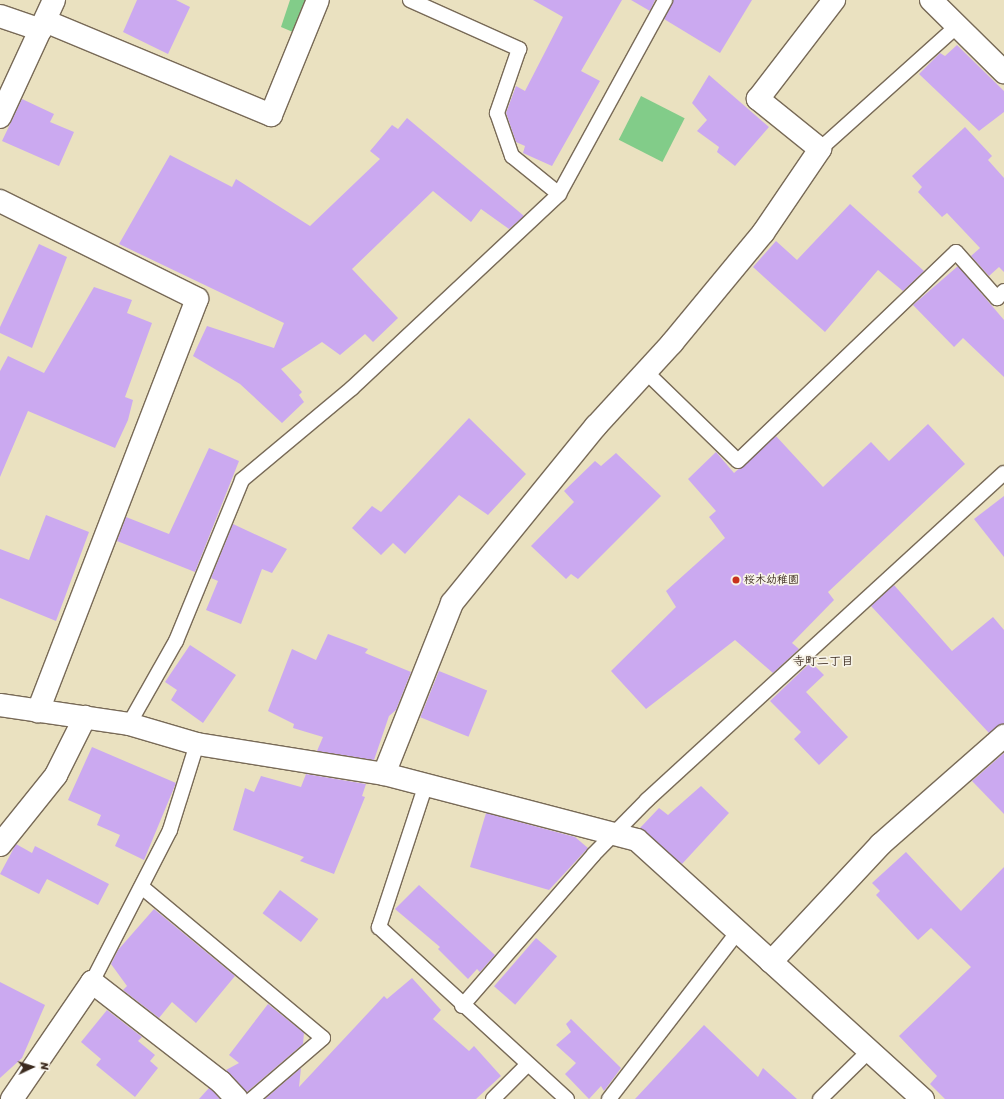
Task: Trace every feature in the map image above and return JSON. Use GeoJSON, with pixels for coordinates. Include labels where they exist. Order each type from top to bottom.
{"type":"FeatureCollection","features":[{"type":"Feature","properties":{"kind":"street"},"geometry":{"type":"LineString","coordinates":[[0,116],[54,0]]}},
{"type":"Feature","properties":{"kind":"street"},"geometry":{"type":"LineString","coordinates":[[0,16],[43,26],[271,114],[318,0]]}},
{"type":"Feature","properties":{"kind":"street"},"geometry":{"type":"LineString","coordinates":[[384,774],[452,603],[596,426],[763,233],[820,149],[758,99],[834,0]]}},
{"type":"Feature","properties":{"kind":"street"},"geometry":{"type":"LineString","coordinates":[[931,0],[1004,72]]}},
{"type":"Feature","properties":{"kind":"street"},"geometry":{"type":"LineString","coordinates":[[0,201],[197,299],[38,711]]}},
{"type":"Feature","properties":{"kind":"street"},"geometry":{"type":"LineString","coordinates":[[0,705],[129,724],[197,744],[384,774],[617,832],[637,840],[737,933],[923,1099]]}},
{"type":"Feature","properties":{"kind":"street"},"geometry":{"type":"LineString","coordinates":[[0,844],[56,776],[85,717]]}},
{"type":"Feature","properties":{"kind":"street"},"geometry":{"type":"LineString","coordinates":[[771,962],[881,844],[1004,736]]}},
{"type":"Feature","properties":{"kind":"street"},"geometry":{"type":"LineString","coordinates":[[12,1099],[92,982],[220,1082],[236,1099]]}},
{"type":"Feature","properties":{"kind":"lane"},"geometry":{"type":"LineString","coordinates":[[410,0],[518,49],[497,113],[512,156],[559,194]]}},
{"type":"Feature","properties":{"kind":"lane"},"geometry":{"type":"LineString","coordinates":[[129,724],[176,641],[242,480],[352,388],[559,194],[665,0]]}},
{"type":"Feature","properties":{"kind":"lane"},"geometry":{"type":"LineString","coordinates":[[820,149],[958,25]]}},
{"type":"Feature","properties":{"kind":"lane"},"geometry":{"type":"LineString","coordinates":[[645,371],[738,461],[956,252],[997,298],[1004,291]]}},
{"type":"Feature","properties":{"kind":"lane"},"geometry":{"type":"LineString","coordinates":[[462,1006],[647,800],[1004,473]]}},
{"type":"Feature","properties":{"kind":"lane"},"geometry":{"type":"LineString","coordinates":[[92,982],[143,888],[170,830],[197,744]]}},
{"type":"Feature","properties":{"kind":"lane"},"geometry":{"type":"LineString","coordinates":[[426,784],[379,927],[462,1006],[567,1099]]}},
{"type":"Feature","properties":{"kind":"lane"},"geometry":{"type":"LineString","coordinates":[[143,888],[323,1038],[252,1099]]}},
{"type":"Feature","properties":{"kind":"lane"},"geometry":{"type":"LineString","coordinates":[[609,1099],[737,933]]}},
{"type":"Feature","properties":{"kind":"lane"},"geometry":{"type":"LineString","coordinates":[[820,1099],[869,1051]]}},
{"type":"Feature","properties":{"kind":"lane"},"geometry":{"type":"LineString","coordinates":[[493,1099],[528,1064]]}},
{"type":"Feature","properties":{"kind":"green space"},"geometry":{"type":"Polygon","coordinates":[[[290,0],[314,0],[300,35],[281,27],[290,0]]]}},
{"type":"Feature","properties":{"kind":"green space"},"geometry":{"type":"Polygon","coordinates":[[[641,96],[685,118],[662,162],[619,140],[641,96]]]}},
{"type":"Feature","properties":{"kind":"building"},"geometry":{"type":"Polygon","coordinates":[[[137,0],[176,0],[190,7],[168,54],[123,32],[137,0]]]}},
{"type":"Feature","properties":{"kind":"building"},"geometry":{"type":"Polygon","coordinates":[[[533,0],[622,0],[581,71],[600,81],[552,166],[523,153],[525,146],[516,142],[506,113],[516,86],[525,91],[563,17],[533,0]]]}},
{"type":"Feature","properties":{"kind":"building"},"geometry":{"type":"Polygon","coordinates":[[[631,0],[655,0],[650,11],[631,0]]]}},
{"type":"Feature","properties":{"kind":"building"},"geometry":{"type":"Polygon","coordinates":[[[673,0],[752,0],[720,53],[664,19],[673,0]]]}},
{"type":"Feature","properties":{"kind":"building"},"geometry":{"type":"Polygon","coordinates":[[[957,45],[1004,91],[1004,112],[979,131],[919,74],[940,53],[945,56],[957,45]]]}},
{"type":"Feature","properties":{"kind":"building"},"geometry":{"type":"Polygon","coordinates":[[[709,75],[769,127],[735,166],[717,152],[719,147],[697,131],[707,120],[692,103],[709,75]]]}},
{"type":"Feature","properties":{"kind":"building"},"geometry":{"type":"Polygon","coordinates":[[[22,99],[54,114],[50,122],[74,132],[59,166],[2,141],[22,99]]]}},
{"type":"Feature","properties":{"kind":"building"},"geometry":{"type":"Polygon","coordinates":[[[407,118],[524,216],[509,229],[481,209],[471,222],[433,191],[352,269],[398,318],[373,342],[365,334],[340,355],[322,342],[281,369],[302,392],[299,395],[304,402],[282,423],[240,384],[193,356],[207,326],[274,348],[284,323],[119,244],[170,155],[232,187],[236,179],[310,226],[380,159],[370,151],[392,125],[398,129],[407,118]]]}},
{"type":"Feature","properties":{"kind":"building"},"geometry":{"type":"Polygon","coordinates":[[[965,127],[992,156],[988,160],[1004,178],[1004,272],[999,267],[989,276],[971,256],[980,248],[947,213],[942,217],[918,192],[922,187],[912,176],[965,127]]]}},
{"type":"Feature","properties":{"kind":"building"},"geometry":{"type":"Polygon","coordinates":[[[850,204],[924,271],[903,291],[878,270],[825,332],[753,267],[776,241],[797,260],[850,204]]]}},
{"type":"Feature","properties":{"kind":"building"},"geometry":{"type":"Polygon","coordinates":[[[39,244],[67,257],[32,348],[0,333],[0,327],[39,244]]]}},
{"type":"Feature","properties":{"kind":"building"},"geometry":{"type":"Polygon","coordinates":[[[958,266],[1004,320],[1004,377],[963,338],[954,347],[913,305],[958,266]]]}},
{"type":"Feature","properties":{"kind":"building"},"geometry":{"type":"Polygon","coordinates":[[[94,287],[132,300],[127,313],[152,323],[125,397],[133,400],[128,420],[115,448],[28,411],[0,477],[0,371],[8,356],[44,373],[94,287]]]}},
{"type":"Feature","properties":{"kind":"building"},"geometry":{"type":"Polygon","coordinates":[[[469,418],[526,474],[488,515],[459,495],[405,554],[393,543],[381,555],[352,528],[372,506],[381,512],[469,418]]]}},
{"type":"Feature","properties":{"kind":"building"},"geometry":{"type":"Polygon","coordinates":[[[928,424],[965,464],[828,592],[834,600],[792,643],[799,649],[773,673],[735,640],[646,709],[611,671],[676,607],[666,591],[725,538],[709,517],[716,511],[688,479],[716,452],[734,473],[776,436],[823,487],[871,442],[889,461],[928,424]]]}},
{"type":"Feature","properties":{"kind":"building"},"geometry":{"type":"Polygon","coordinates":[[[209,448],[239,461],[195,572],[117,541],[126,517],[169,534],[209,448]]]}},
{"type":"Feature","properties":{"kind":"building"},"geometry":{"type":"Polygon","coordinates":[[[616,453],[661,496],[578,579],[571,574],[566,579],[531,546],[574,502],[564,491],[595,461],[601,466],[616,453]]]}},
{"type":"Feature","properties":{"kind":"building"},"geometry":{"type":"Polygon","coordinates":[[[1004,496],[1004,557],[974,519],[1004,496]]]}},
{"type":"Feature","properties":{"kind":"building"},"geometry":{"type":"Polygon","coordinates":[[[46,515],[89,532],[56,621],[0,598],[0,549],[29,560],[46,515]]]}},
{"type":"Feature","properties":{"kind":"building"},"geometry":{"type":"Polygon","coordinates":[[[233,524],[287,549],[272,573],[262,569],[241,624],[206,610],[218,581],[211,578],[233,524]]]}},
{"type":"Feature","properties":{"kind":"building"},"geometry":{"type":"Polygon","coordinates":[[[894,585],[952,651],[993,617],[1004,630],[1004,724],[989,733],[871,606],[894,585]]]}},
{"type":"Feature","properties":{"kind":"building"},"geometry":{"type":"Polygon","coordinates":[[[328,634],[368,649],[365,653],[411,672],[396,710],[389,716],[374,760],[317,751],[323,737],[293,728],[294,724],[268,711],[292,649],[316,660],[328,634]]]}},
{"type":"Feature","properties":{"kind":"building"},"geometry":{"type":"Polygon","coordinates":[[[190,645],[236,675],[203,723],[171,700],[177,690],[165,682],[190,645]]]}},
{"type":"Feature","properties":{"kind":"building"},"geometry":{"type":"Polygon","coordinates":[[[811,662],[824,675],[806,692],[848,737],[819,765],[794,739],[801,732],[770,701],[811,662]]]}},
{"type":"Feature","properties":{"kind":"building"},"geometry":{"type":"Polygon","coordinates":[[[439,671],[487,690],[468,737],[420,717],[439,671]]]}},
{"type":"Feature","properties":{"kind":"building"},"geometry":{"type":"Polygon","coordinates":[[[92,747],[176,783],[144,860],[115,846],[120,835],[97,825],[101,815],[68,800],[92,747]]]}},
{"type":"Feature","properties":{"kind":"building"},"geometry":{"type":"Polygon","coordinates":[[[1004,753],[1004,814],[972,781],[1004,753]]]}},
{"type":"Feature","properties":{"kind":"building"},"geometry":{"type":"Polygon","coordinates":[[[306,774],[366,784],[362,796],[365,797],[334,874],[300,861],[304,857],[233,830],[245,788],[254,792],[261,776],[301,787],[306,774]]]}},
{"type":"Feature","properties":{"kind":"building"},"geometry":{"type":"Polygon","coordinates":[[[701,786],[729,813],[682,864],[640,828],[659,808],[668,815],[701,786]]]}},
{"type":"Feature","properties":{"kind":"building"},"geometry":{"type":"Polygon","coordinates":[[[486,813],[575,837],[588,848],[549,890],[470,867],[486,813]]]}},
{"type":"Feature","properties":{"kind":"building"},"geometry":{"type":"Polygon","coordinates":[[[16,844],[32,853],[35,846],[109,884],[98,905],[47,879],[39,894],[0,874],[16,844]]]}},
{"type":"Feature","properties":{"kind":"building"},"geometry":{"type":"Polygon","coordinates":[[[906,852],[961,911],[1004,867],[1004,1099],[945,1099],[930,1084],[937,1076],[899,1036],[971,967],[931,928],[918,940],[876,895],[880,891],[872,883],[906,852]]]}},
{"type":"Feature","properties":{"kind":"building"},"geometry":{"type":"Polygon","coordinates":[[[419,885],[495,955],[480,972],[477,969],[468,979],[438,949],[440,947],[395,909],[419,885]]]}},
{"type":"Feature","properties":{"kind":"building"},"geometry":{"type":"Polygon","coordinates":[[[280,890],[318,919],[301,942],[263,913],[280,890]]]}},
{"type":"Feature","properties":{"kind":"building"},"geometry":{"type":"Polygon","coordinates":[[[154,909],[235,976],[196,1023],[172,1002],[159,1018],[123,990],[127,986],[111,964],[118,950],[154,909]]]}},
{"type":"Feature","properties":{"kind":"building"},"geometry":{"type":"Polygon","coordinates":[[[536,938],[557,956],[515,1005],[494,986],[536,938]]]}},
{"type":"Feature","properties":{"kind":"building"},"geometry":{"type":"Polygon","coordinates":[[[412,978],[441,1010],[433,1019],[469,1051],[474,1046],[501,1076],[476,1099],[265,1099],[301,1068],[299,1087],[384,996],[387,999],[412,978]]]}},
{"type":"Feature","properties":{"kind":"building"},"geometry":{"type":"Polygon","coordinates":[[[0,982],[45,1005],[22,1058],[0,1078],[0,982]]]}},
{"type":"Feature","properties":{"kind":"building"},"geometry":{"type":"Polygon","coordinates":[[[268,1004],[304,1033],[303,1044],[247,1092],[226,1070],[239,1063],[229,1055],[268,1004]]]}},
{"type":"Feature","properties":{"kind":"building"},"geometry":{"type":"Polygon","coordinates":[[[107,1010],[142,1037],[138,1041],[155,1055],[150,1061],[158,1068],[135,1097],[96,1065],[101,1059],[81,1042],[107,1010]]]}},
{"type":"Feature","properties":{"kind":"building"},"geometry":{"type":"Polygon","coordinates":[[[571,1019],[621,1068],[604,1091],[601,1086],[589,1099],[565,1074],[576,1063],[556,1045],[571,1032],[566,1024],[571,1019]]]}},
{"type":"Feature","properties":{"kind":"building"},"geometry":{"type":"Polygon","coordinates":[[[704,1025],[758,1077],[763,1068],[797,1099],[635,1099],[704,1025]]]}},
{"type":"Feature","properties":{"kind":"building"},"geometry":{"type":"Polygon","coordinates":[[[209,1088],[213,1091],[220,1099],[199,1099],[209,1088]]]}},
{"type":"Feature","properties":{"kind":"place","name":"桜木幼稚園"},"geometry":{"type":"Point","coordinates":[736,580]}},
{"type":"Feature","properties":{"kind":"district","name":"寺町二丁目"},"geometry":{"type":"Point","coordinates":[823,662]}}]}
